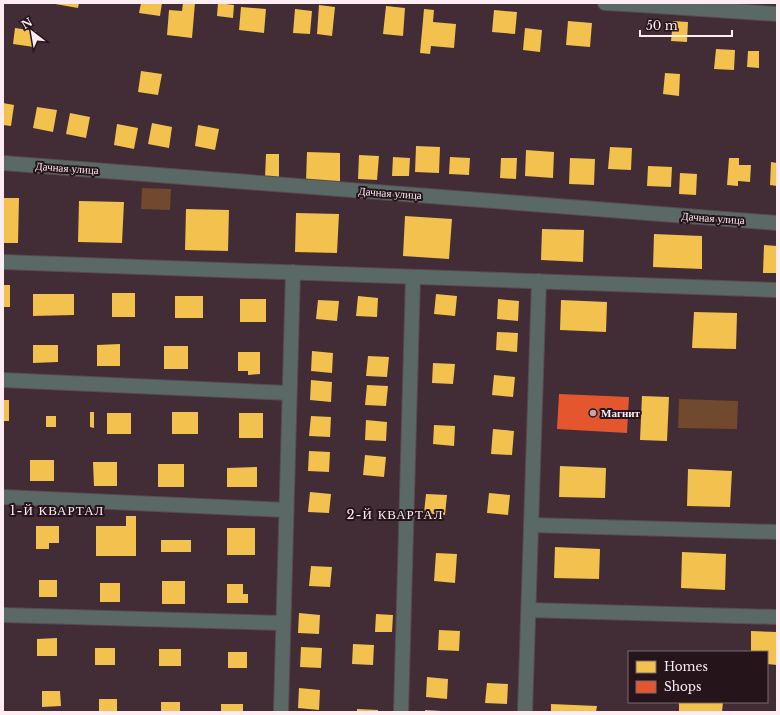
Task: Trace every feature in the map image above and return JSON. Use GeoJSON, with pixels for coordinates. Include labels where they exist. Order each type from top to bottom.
{"type":"FeatureCollection","features":[{"type":"Feature","properties":{"kind":"street"},"geometry":{"type":"LineString","coordinates":[[604,3],[777,14]]}},
{"type":"Feature","properties":{"kind":"street","name":"Дачная улица"},"geometry":{"type":"LineString","coordinates":[[3,163],[777,223]]}},
{"type":"Feature","properties":{"kind":"street"},"geometry":{"type":"LineString","coordinates":[[3,262],[777,290]]}},
{"type":"Feature","properties":{"kind":"street"},"geometry":{"type":"LineString","coordinates":[[281,712],[293,272]]}},
{"type":"Feature","properties":{"kind":"street"},"geometry":{"type":"LineString","coordinates":[[401,712],[413,277]]}},
{"type":"Feature","properties":{"kind":"street"},"geometry":{"type":"LineString","coordinates":[[525,712],[539,281]]}},
{"type":"Feature","properties":{"kind":"street"},"geometry":{"type":"LineString","coordinates":[[3,380],[290,393]]}},
{"type":"Feature","properties":{"kind":"street"},"geometry":{"type":"LineString","coordinates":[[3,497],[286,510]]}},
{"type":"Feature","properties":{"kind":"street"},"geometry":{"type":"LineString","coordinates":[[531,525],[777,532]]}},
{"type":"Feature","properties":{"kind":"street"},"geometry":{"type":"LineString","coordinates":[[528,610],[777,617]]}},
{"type":"Feature","properties":{"kind":"street"},"geometry":{"type":"LineString","coordinates":[[3,615],[283,623]]}},
{"type":"Feature","properties":{"kind":"shaded area"},"geometry":{"type":"Polygon","coordinates":[[[142,188],[171,189],[170,210],[141,209],[142,188]]]}},
{"type":"Feature","properties":{"kind":"shaded area"},"geometry":{"type":"Polygon","coordinates":[[[679,399],[738,401],[737,429],[678,428],[679,399]]]}},
{"type":"Feature","properties":{"kind":"building: Homes"},"geometry":{"type":"Polygon","coordinates":[[[55,3],[79,3],[78,8],[55,3]]]}},
{"type":"Feature","properties":{"kind":"building: Homes"},"geometry":{"type":"Polygon","coordinates":[[[141,3],[162,3],[160,16],[139,13],[141,3]]]}},
{"type":"Feature","properties":{"kind":"building: Homes"},"geometry":{"type":"Polygon","coordinates":[[[183,3],[195,3],[192,38],[167,35],[169,10],[182,11],[183,3]]]}},
{"type":"Feature","properties":{"kind":"building: Homes"},"geometry":{"type":"Polygon","coordinates":[[[218,3],[234,5],[233,18],[217,16],[218,3]]]}},
{"type":"Feature","properties":{"kind":"building: Homes"},"geometry":{"type":"Polygon","coordinates":[[[319,5],[335,7],[332,36],[317,34],[319,5]]]}},
{"type":"Feature","properties":{"kind":"building: Homes"},"geometry":{"type":"Polygon","coordinates":[[[386,6],[405,8],[403,36],[383,34],[386,6]]]}},
{"type":"Feature","properties":{"kind":"building: Homes"},"geometry":{"type":"Polygon","coordinates":[[[241,7],[266,9],[264,33],[239,30],[241,7]]]}},
{"type":"Feature","properties":{"kind":"building: Homes"},"geometry":{"type":"Polygon","coordinates":[[[295,9],[312,11],[310,34],[293,33],[295,9]]]}},
{"type":"Feature","properties":{"kind":"building: Homes"},"geometry":{"type":"Polygon","coordinates":[[[424,9],[434,10],[433,22],[456,24],[454,48],[431,46],[430,54],[420,53],[424,9]]]}},
{"type":"Feature","properties":{"kind":"building: Homes"},"geometry":{"type":"Polygon","coordinates":[[[494,10],[517,12],[515,34],[492,32],[494,10]]]}},
{"type":"Feature","properties":{"kind":"building: Homes"},"geometry":{"type":"Polygon","coordinates":[[[568,21],[592,23],[590,47],[566,45],[568,21]]]}},
{"type":"Feature","properties":{"kind":"building: Homes"},"geometry":{"type":"Polygon","coordinates":[[[673,21],[688,22],[687,42],[671,41],[673,21]]]}},
{"type":"Feature","properties":{"kind":"building: Homes"},"geometry":{"type":"Polygon","coordinates":[[[15,28],[36,31],[34,47],[13,44],[15,28]]]}},
{"type":"Feature","properties":{"kind":"building: Homes"},"geometry":{"type":"Polygon","coordinates":[[[525,28],[542,30],[540,52],[523,50],[525,28]]]}},
{"type":"Feature","properties":{"kind":"building: Homes"},"geometry":{"type":"Polygon","coordinates":[[[716,49],[735,50],[734,70],[714,69],[716,49]]]}},
{"type":"Feature","properties":{"kind":"building: Homes"},"geometry":{"type":"Polygon","coordinates":[[[748,51],[759,51],[759,68],[747,67],[748,51]]]}},
{"type":"Feature","properties":{"kind":"building: Homes"},"geometry":{"type":"Polygon","coordinates":[[[141,71],[162,74],[158,95],[138,92],[141,71]]]}},
{"type":"Feature","properties":{"kind":"building: Homes"},"geometry":{"type":"Polygon","coordinates":[[[665,73],[680,74],[679,96],[663,94],[665,73]]]}},
{"type":"Feature","properties":{"kind":"building: Homes"},"geometry":{"type":"Polygon","coordinates":[[[3,103],[14,105],[11,126],[3,125],[3,103]]]}},
{"type":"Feature","properties":{"kind":"building: Homes"},"geometry":{"type":"Polygon","coordinates":[[[37,107],[57,110],[53,132],[33,128],[37,107]]]}},
{"type":"Feature","properties":{"kind":"building: Homes"},"geometry":{"type":"Polygon","coordinates":[[[70,113],[90,117],[86,138],[66,134],[70,113]]]}},
{"type":"Feature","properties":{"kind":"building: Homes"},"geometry":{"type":"Polygon","coordinates":[[[152,123],[172,127],[169,148],[148,144],[152,123]]]}},
{"type":"Feature","properties":{"kind":"building: Homes"},"geometry":{"type":"Polygon","coordinates":[[[117,124],[138,128],[134,149],[114,145],[117,124]]]}},
{"type":"Feature","properties":{"kind":"building: Homes"},"geometry":{"type":"Polygon","coordinates":[[[198,125],[219,129],[215,150],[195,146],[198,125]]]}},
{"type":"Feature","properties":{"kind":"building: Homes"},"geometry":{"type":"Polygon","coordinates":[[[416,146],[440,147],[439,173],[415,172],[416,146]]]}},
{"type":"Feature","properties":{"kind":"building: Homes"},"geometry":{"type":"Polygon","coordinates":[[[610,147],[632,148],[631,170],[608,169],[610,147]]]}},
{"type":"Feature","properties":{"kind":"building: Homes"},"geometry":{"type":"Polygon","coordinates":[[[526,150],[554,152],[553,178],[525,176],[526,150]]]}},
{"type":"Feature","properties":{"kind":"building: Homes"},"geometry":{"type":"Polygon","coordinates":[[[307,152],[340,153],[340,181],[306,181],[307,152]]]}},
{"type":"Feature","properties":{"kind":"building: Homes"},"geometry":{"type":"Polygon","coordinates":[[[266,154],[279,154],[279,177],[265,177],[266,154]]]}},
{"type":"Feature","properties":{"kind":"building: Homes"},"geometry":{"type":"Polygon","coordinates":[[[359,155],[379,156],[377,180],[358,179],[359,155]]]}},
{"type":"Feature","properties":{"kind":"building: Homes"},"geometry":{"type":"Polygon","coordinates":[[[393,157],[410,158],[409,176],[392,176],[393,157]]]}},
{"type":"Feature","properties":{"kind":"building: Homes"},"geometry":{"type":"Polygon","coordinates":[[[450,157],[470,158],[469,175],[449,174],[450,157]]]}},
{"type":"Feature","properties":{"kind":"building: Homes"},"geometry":{"type":"Polygon","coordinates":[[[501,158],[517,158],[516,179],[500,178],[501,158]]]}},
{"type":"Feature","properties":{"kind":"building: Homes"},"geometry":{"type":"Polygon","coordinates":[[[570,158],[595,159],[594,185],[569,184],[570,158]]]}},
{"type":"Feature","properties":{"kind":"building: Homes"},"geometry":{"type":"Polygon","coordinates":[[[729,158],[739,158],[739,165],[751,165],[750,182],[738,181],[738,186],[727,185],[729,158]]]}},
{"type":"Feature","properties":{"kind":"building: Homes"},"geometry":{"type":"Polygon","coordinates":[[[771,162],[777,163],[777,186],[770,185],[771,162]]]}},
{"type":"Feature","properties":{"kind":"building: Homes"},"geometry":{"type":"Polygon","coordinates":[[[648,166],[672,167],[671,187],[647,186],[648,166]]]}},
{"type":"Feature","properties":{"kind":"building: Homes"},"geometry":{"type":"Polygon","coordinates":[[[680,173],[697,174],[696,195],[679,194],[680,173]]]}},
{"type":"Feature","properties":{"kind":"building: Homes"},"geometry":{"type":"Polygon","coordinates":[[[3,198],[19,198],[18,243],[3,243],[3,198]]]}},
{"type":"Feature","properties":{"kind":"building: Homes"},"geometry":{"type":"Polygon","coordinates":[[[79,201],[124,202],[122,243],[78,242],[79,201]]]}},
{"type":"Feature","properties":{"kind":"building: Homes"},"geometry":{"type":"Polygon","coordinates":[[[186,209],[229,210],[228,251],[185,250],[186,209]]]}},
{"type":"Feature","properties":{"kind":"building: Homes"},"geometry":{"type":"Polygon","coordinates":[[[296,213],[339,214],[337,253],[295,252],[296,213]]]}},
{"type":"Feature","properties":{"kind":"building: Homes"},"geometry":{"type":"Polygon","coordinates":[[[405,216],[452,219],[449,259],[403,256],[405,216]]]}},
{"type":"Feature","properties":{"kind":"building: Homes"},"geometry":{"type":"Polygon","coordinates":[[[542,229],[584,230],[583,262],[541,260],[542,229]]]}},
{"type":"Feature","properties":{"kind":"building: Homes"},"geometry":{"type":"Polygon","coordinates":[[[654,234],[702,236],[702,269],[653,267],[654,234]]]}},
{"type":"Feature","properties":{"kind":"building: Homes"},"geometry":{"type":"Polygon","coordinates":[[[764,245],[777,246],[777,273],[763,273],[764,245]]]}},
{"type":"Feature","properties":{"kind":"building: Homes"},"geometry":{"type":"Polygon","coordinates":[[[3,285],[10,285],[10,307],[3,307],[3,285]]]}},
{"type":"Feature","properties":{"kind":"building: Homes"},"geometry":{"type":"Polygon","coordinates":[[[112,293],[135,293],[135,317],[112,317],[112,293]]]}},
{"type":"Feature","properties":{"kind":"building: Homes"},"geometry":{"type":"Polygon","coordinates":[[[33,294],[74,294],[74,315],[33,316],[33,294]]]}},
{"type":"Feature","properties":{"kind":"building: Homes"},"geometry":{"type":"Polygon","coordinates":[[[436,294],[457,296],[455,316],[434,314],[436,294]]]}},
{"type":"Feature","properties":{"kind":"building: Homes"},"geometry":{"type":"Polygon","coordinates":[[[175,296],[203,296],[203,318],[175,318],[175,296]]]}},
{"type":"Feature","properties":{"kind":"building: Homes"},"geometry":{"type":"Polygon","coordinates":[[[358,296],[378,298],[377,317],[356,316],[358,296]]]}},
{"type":"Feature","properties":{"kind":"building: Homes"},"geometry":{"type":"Polygon","coordinates":[[[240,299],[266,299],[266,322],[240,322],[240,299]]]}},
{"type":"Feature","properties":{"kind":"building: Homes"},"geometry":{"type":"Polygon","coordinates":[[[498,299],[519,301],[518,321],[497,319],[498,299]]]}},
{"type":"Feature","properties":{"kind":"building: Homes"},"geometry":{"type":"Polygon","coordinates":[[[318,300],[339,301],[337,321],[316,319],[318,300]]]}},
{"type":"Feature","properties":{"kind":"building: Homes"},"geometry":{"type":"Polygon","coordinates":[[[561,300],[607,302],[606,332],[560,330],[561,300]]]}},
{"type":"Feature","properties":{"kind":"building: Homes"},"geometry":{"type":"Polygon","coordinates":[[[694,312],[737,313],[736,349],[692,348],[694,312]]]}},
{"type":"Feature","properties":{"kind":"building: Homes"},"geometry":{"type":"Polygon","coordinates":[[[497,332],[518,333],[517,352],[496,350],[497,332]]]}},
{"type":"Feature","properties":{"kind":"building: Homes"},"geometry":{"type":"Polygon","coordinates":[[[120,344],[120,366],[97,366],[97,345],[120,344]]]}},
{"type":"Feature","properties":{"kind":"building: Homes"},"geometry":{"type":"Polygon","coordinates":[[[33,345],[58,345],[58,362],[33,363],[33,345]]]}},
{"type":"Feature","properties":{"kind":"building: Homes"},"geometry":{"type":"Polygon","coordinates":[[[164,346],[188,346],[188,369],[164,369],[164,346]]]}},
{"type":"Feature","properties":{"kind":"building: Homes"},"geometry":{"type":"Polygon","coordinates":[[[312,351],[333,353],[332,373],[311,371],[312,351]]]}},
{"type":"Feature","properties":{"kind":"building: Homes"},"geometry":{"type":"Polygon","coordinates":[[[238,352],[260,352],[260,374],[248,375],[248,371],[238,371],[238,352]]]}},
{"type":"Feature","properties":{"kind":"building: Homes"},"geometry":{"type":"Polygon","coordinates":[[[368,356],[389,357],[387,377],[366,376],[368,356]]]}},
{"type":"Feature","properties":{"kind":"building: Homes"},"geometry":{"type":"Polygon","coordinates":[[[433,363],[455,364],[453,384],[432,383],[433,363]]]}},
{"type":"Feature","properties":{"kind":"building: Homes"},"geometry":{"type":"Polygon","coordinates":[[[494,375],[515,377],[513,397],[492,395],[494,375]]]}},
{"type":"Feature","properties":{"kind":"building: Homes"},"geometry":{"type":"Polygon","coordinates":[[[311,380],[332,382],[331,402],[310,400],[311,380]]]}},
{"type":"Feature","properties":{"kind":"building: Homes"},"geometry":{"type":"Polygon","coordinates":[[[367,385],[388,386],[386,406],[365,405],[367,385]]]}},
{"type":"Feature","properties":{"kind":"building: Homes"},"geometry":{"type":"Polygon","coordinates":[[[642,396],[669,397],[667,441],[640,440],[642,396]]]}},
{"type":"Feature","properties":{"kind":"building: Homes"},"geometry":{"type":"Polygon","coordinates":[[[3,400],[9,400],[9,421],[3,421],[3,400]]]}},
{"type":"Feature","properties":{"kind":"building: Homes"},"geometry":{"type":"Polygon","coordinates":[[[90,412],[94,412],[94,428],[90,427],[90,412]]]}},
{"type":"Feature","properties":{"kind":"building: Homes"},"geometry":{"type":"Polygon","coordinates":[[[172,412],[198,412],[198,434],[172,434],[172,412]]]}},
{"type":"Feature","properties":{"kind":"building: Homes"},"geometry":{"type":"Polygon","coordinates":[[[107,413],[131,413],[131,434],[107,434],[107,413]]]}},
{"type":"Feature","properties":{"kind":"building: Homes"},"geometry":{"type":"Polygon","coordinates":[[[239,413],[263,413],[263,438],[239,438],[239,413]]]}},
{"type":"Feature","properties":{"kind":"building: Homes"},"geometry":{"type":"Polygon","coordinates":[[[46,416],[56,416],[56,427],[46,427],[46,416]]]}},
{"type":"Feature","properties":{"kind":"building: Homes"},"geometry":{"type":"Polygon","coordinates":[[[311,416],[331,417],[330,437],[309,436],[311,416]]]}},
{"type":"Feature","properties":{"kind":"building: Homes"},"geometry":{"type":"Polygon","coordinates":[[[366,420],[387,422],[386,441],[365,440],[366,420]]]}},
{"type":"Feature","properties":{"kind":"building: Homes"},"geometry":{"type":"Polygon","coordinates":[[[434,425],[455,426],[454,446],[433,444],[434,425]]]}},
{"type":"Feature","properties":{"kind":"building: Homes"},"geometry":{"type":"Polygon","coordinates":[[[493,429],[514,431],[512,455],[491,454],[493,429]]]}},
{"type":"Feature","properties":{"kind":"building: Homes"},"geometry":{"type":"Polygon","coordinates":[[[309,451],[330,452],[329,472],[308,471],[309,451]]]}},
{"type":"Feature","properties":{"kind":"building: Homes"},"geometry":{"type":"Polygon","coordinates":[[[365,455],[386,457],[384,477],[363,475],[365,455]]]}},
{"type":"Feature","properties":{"kind":"building: Homes"},"geometry":{"type":"Polygon","coordinates":[[[30,460],[54,460],[54,481],[30,481],[30,460]]]}},
{"type":"Feature","properties":{"kind":"building: Homes"},"geometry":{"type":"Polygon","coordinates":[[[93,462],[117,462],[117,486],[94,486],[93,462]]]}},
{"type":"Feature","properties":{"kind":"building: Homes"},"geometry":{"type":"Polygon","coordinates":[[[158,464],[184,464],[184,487],[158,487],[158,464]]]}},
{"type":"Feature","properties":{"kind":"building: Homes"},"geometry":{"type":"Polygon","coordinates":[[[560,466],[606,468],[605,498],[559,497],[560,466]]]}},
{"type":"Feature","properties":{"kind":"building: Homes"},"geometry":{"type":"Polygon","coordinates":[[[257,467],[257,487],[227,487],[227,468],[257,467]]]}},
{"type":"Feature","properties":{"kind":"building: Homes"},"geometry":{"type":"Polygon","coordinates":[[[688,469],[732,471],[730,507],[687,506],[688,469]]]}},
{"type":"Feature","properties":{"kind":"building: Homes"},"geometry":{"type":"Polygon","coordinates":[[[310,492],[331,494],[329,513],[308,512],[310,492]]]}},
{"type":"Feature","properties":{"kind":"building: Homes"},"geometry":{"type":"Polygon","coordinates":[[[489,493],[510,495],[508,515],[487,513],[489,493]]]}},
{"type":"Feature","properties":{"kind":"building: Homes"},"geometry":{"type":"Polygon","coordinates":[[[426,494],[447,495],[445,515],[424,513],[426,494]]]}},
{"type":"Feature","properties":{"kind":"building: Homes"},"geometry":{"type":"Polygon","coordinates":[[[126,516],[136,516],[136,556],[96,556],[96,526],[126,526],[126,516]]]}},
{"type":"Feature","properties":{"kind":"building: Homes"},"geometry":{"type":"Polygon","coordinates":[[[36,526],[59,526],[59,543],[49,543],[49,549],[36,549],[36,526]]]}},
{"type":"Feature","properties":{"kind":"building: Homes"},"geometry":{"type":"Polygon","coordinates":[[[227,528],[255,528],[255,555],[227,555],[227,528]]]}},
{"type":"Feature","properties":{"kind":"building: Homes"},"geometry":{"type":"Polygon","coordinates":[[[161,540],[191,540],[191,552],[161,552],[161,540]]]}},
{"type":"Feature","properties":{"kind":"building: Homes"},"geometry":{"type":"Polygon","coordinates":[[[555,547],[600,549],[599,579],[554,578],[555,547]]]}},
{"type":"Feature","properties":{"kind":"building: Homes"},"geometry":{"type":"Polygon","coordinates":[[[682,552],[726,554],[725,590],[681,588],[682,552]]]}},
{"type":"Feature","properties":{"kind":"building: Homes"},"geometry":{"type":"Polygon","coordinates":[[[436,553],[457,554],[455,583],[434,581],[436,553]]]}},
{"type":"Feature","properties":{"kind":"building: Homes"},"geometry":{"type":"Polygon","coordinates":[[[311,566],[332,567],[330,587],[309,586],[311,566]]]}},
{"type":"Feature","properties":{"kind":"building: Homes"},"geometry":{"type":"Polygon","coordinates":[[[39,580],[57,580],[57,597],[39,597],[39,580]]]}},
{"type":"Feature","properties":{"kind":"building: Homes"},"geometry":{"type":"Polygon","coordinates":[[[162,581],[185,581],[185,604],[162,604],[162,581]]]}},
{"type":"Feature","properties":{"kind":"building: Homes"},"geometry":{"type":"Polygon","coordinates":[[[100,583],[120,583],[120,602],[100,602],[100,583]]]}},
{"type":"Feature","properties":{"kind":"building: Homes"},"geometry":{"type":"Polygon","coordinates":[[[227,584],[243,584],[243,594],[248,594],[248,603],[227,603],[227,584]]]}},
{"type":"Feature","properties":{"kind":"building: Homes"},"geometry":{"type":"Polygon","coordinates":[[[299,613],[320,615],[319,634],[298,633],[299,613]]]}},
{"type":"Feature","properties":{"kind":"building: Homes"},"geometry":{"type":"Polygon","coordinates":[[[376,614],[393,615],[392,632],[375,632],[376,614]]]}},
{"type":"Feature","properties":{"kind":"building: Homes"},"geometry":{"type":"Polygon","coordinates":[[[439,630],[460,631],[459,651],[438,650],[439,630]]]}},
{"type":"Feature","properties":{"kind":"building: Homes"},"geometry":{"type":"Polygon","coordinates":[[[751,631],[777,632],[777,665],[768,664],[768,651],[751,651],[751,631]]]}},
{"type":"Feature","properties":{"kind":"building: Homes"},"geometry":{"type":"Polygon","coordinates":[[[57,638],[57,656],[37,656],[37,639],[57,638]]]}},
{"type":"Feature","properties":{"kind":"building: Homes"},"geometry":{"type":"Polygon","coordinates":[[[353,644],[374,645],[373,665],[352,664],[353,644]]]}},
{"type":"Feature","properties":{"kind":"building: Homes"},"geometry":{"type":"Polygon","coordinates":[[[301,647],[322,648],[321,668],[300,667],[301,647]]]}},
{"type":"Feature","properties":{"kind":"building: Homes"},"geometry":{"type":"Polygon","coordinates":[[[95,648],[115,648],[115,665],[95,665],[95,648]]]}},
{"type":"Feature","properties":{"kind":"building: Homes"},"geometry":{"type":"Polygon","coordinates":[[[159,649],[181,649],[181,666],[159,666],[159,649]]]}},
{"type":"Feature","properties":{"kind":"building: Homes"},"geometry":{"type":"Polygon","coordinates":[[[228,652],[247,652],[247,668],[228,668],[228,652]]]}},
{"type":"Feature","properties":{"kind":"building: Homes"},"geometry":{"type":"Polygon","coordinates":[[[427,677],[448,679],[447,699],[426,697],[427,677]]]}},
{"type":"Feature","properties":{"kind":"building: Homes"},"geometry":{"type":"Polygon","coordinates":[[[487,683],[508,684],[507,704],[485,703],[487,683]]]}},
{"type":"Feature","properties":{"kind":"building: Homes"},"geometry":{"type":"Polygon","coordinates":[[[299,688],[320,690],[319,710],[298,708],[299,688]]]}},
{"type":"Feature","properties":{"kind":"building: Homes"},"geometry":{"type":"Polygon","coordinates":[[[42,691],[60,691],[61,706],[42,707],[42,691]]]}},
{"type":"Feature","properties":{"kind":"building: Homes"},"geometry":{"type":"Polygon","coordinates":[[[99,699],[117,699],[117,712],[99,712],[99,699]]]}},
{"type":"Feature","properties":{"kind":"building: Homes"},"geometry":{"type":"Polygon","coordinates":[[[161,702],[180,702],[180,712],[161,712],[161,702]]]}},
{"type":"Feature","properties":{"kind":"building: Homes"},"geometry":{"type":"Polygon","coordinates":[[[679,703],[723,703],[722,712],[679,712],[679,703]]]}},
{"type":"Feature","properties":{"kind":"building: Homes"},"geometry":{"type":"Polygon","coordinates":[[[221,704],[243,704],[243,712],[221,712],[221,704]]]}},
{"type":"Feature","properties":{"kind":"building: Homes"},"geometry":{"type":"Polygon","coordinates":[[[551,704],[597,706],[596,712],[551,712],[551,704]]]}},
{"type":"Feature","properties":{"kind":"building: Homes"},"geometry":{"type":"Polygon","coordinates":[[[357,709],[378,710],[378,712],[357,712],[357,709]]]}},
{"type":"Feature","properties":{"kind":"building: Homes"},"geometry":{"type":"Polygon","coordinates":[[[425,710],[442,711],[442,712],[425,712],[425,710]]]}},
{"type":"Feature","properties":{"kind":"building: Shops","name":"Магнит"},"geometry":{"type":"Polygon","coordinates":[[[559,394],[629,397],[627,433],[557,429],[559,394]]]}},
{"type":"Feature","properties":{"kind":"place","name":"Магнит"},"geometry":{"type":"Point","coordinates":[593,413]}},
{"type":"Feature","properties":{"kind":"district","name":"1-Й КВАРТАЛ"},"geometry":{"type":"Point","coordinates":[57,510]}},
{"type":"Feature","properties":{"kind":"district","name":"2-Й КВАРТАЛ"},"geometry":{"type":"Point","coordinates":[395,514]}}]}
